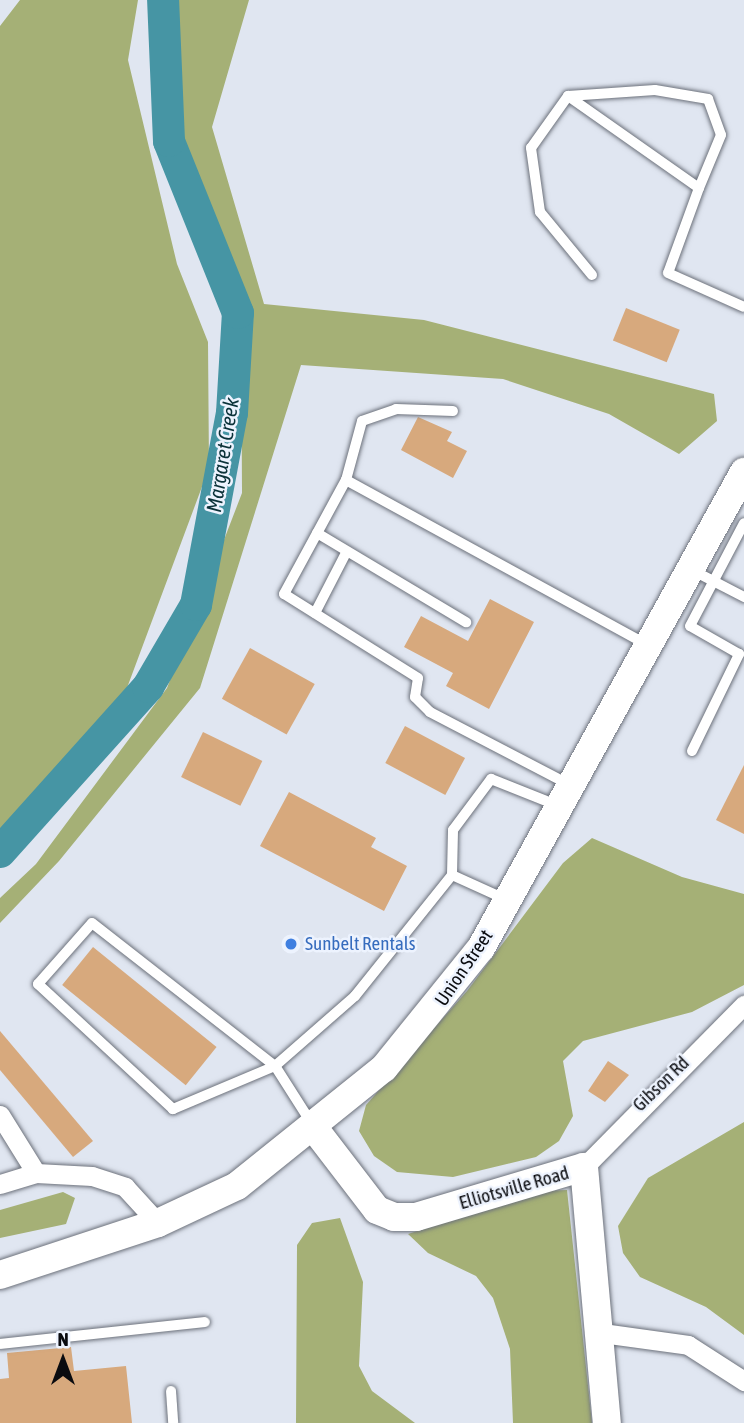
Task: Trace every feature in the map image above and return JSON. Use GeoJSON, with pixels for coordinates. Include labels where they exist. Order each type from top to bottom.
{"type":"FeatureCollection","features":[{"type":"Feature","properties":{"kind":"main road","name":"Union Street"},"geometry":{"type":"LineString","coordinates":[[0,1275],[158,1223],[237,1186],[314,1128],[384,1068],[438,1008],[568,797],[651,647],[679,620],[739,511],[744,472]]}},
{"type":"Feature","properties":{"kind":"main road","name":"Elliotsville Road"},"geometry":{"type":"LineString","coordinates":[[314,1128],[377,1210],[394,1217],[416,1217],[584,1167],[602,1333],[607,1423]]}},
{"type":"Feature","properties":{"kind":"street","name":"Gibson Rd"},"geometry":{"type":"LineString","coordinates":[[584,1167],[744,1005]]}},
{"type":"Feature","properties":{"kind":"street"},"geometry":{"type":"LineString","coordinates":[[0,1115],[36,1172]]}},
{"type":"Feature","properties":{"kind":"street"},"geometry":{"type":"LineString","coordinates":[[0,1184],[36,1172],[92,1176],[125,1187],[158,1223]]}},
{"type":"Feature","properties":{"kind":"street"},"geometry":{"type":"LineString","coordinates":[[602,1333],[688,1345],[744,1381]]}},
{"type":"Feature","properties":{"kind":"lane"},"geometry":{"type":"LineString","coordinates":[[568,96],[655,90],[708,99],[721,135],[668,273],[744,307]]}},
{"type":"Feature","properties":{"kind":"lane"},"geometry":{"type":"LineString","coordinates":[[568,96],[699,188]]}},
{"type":"Feature","properties":{"kind":"lane"},"geometry":{"type":"LineString","coordinates":[[568,96],[531,148],[540,212],[592,275]]}},
{"type":"Feature","properties":{"kind":"lane"},"geometry":{"type":"LineString","coordinates":[[453,411],[396,408],[362,421],[346,480],[284,594],[418,678],[415,697],[430,712],[568,797]]}},
{"type":"Feature","properties":{"kind":"lane"},"geometry":{"type":"LineString","coordinates":[[346,480],[651,647]]}},
{"type":"Feature","properties":{"kind":"lane"},"geometry":{"type":"LineString","coordinates":[[317,533],[346,553],[466,622]]}},
{"type":"Feature","properties":{"kind":"lane"},"geometry":{"type":"LineString","coordinates":[[315,613],[346,553]]}},
{"type":"Feature","properties":{"kind":"lane"},"geometry":{"type":"LineString","coordinates":[[703,576],[744,597]]}},
{"type":"Feature","properties":{"kind":"lane"},"geometry":{"type":"LineString","coordinates":[[679,620],[740,654],[692,751]]}},
{"type":"Feature","properties":{"kind":"lane"},"geometry":{"type":"LineString","coordinates":[[314,1128],[275,1066],[92,923],[38,984],[173,1109],[275,1066],[355,996],[452,875],[453,830],[491,779],[568,797]]}},
{"type":"Feature","properties":{"kind":"lane"},"geometry":{"type":"LineString","coordinates":[[452,875],[507,900]]}},
{"type":"Feature","properties":{"kind":"lane"},"geometry":{"type":"LineString","coordinates":[[0,1344],[205,1322]]}},
{"type":"Feature","properties":{"kind":"lane"},"geometry":{"type":"LineString","coordinates":[[171,1391],[173,1423]]}},
{"type":"Feature","properties":{"kind":"green space"},"geometry":{"type":"Polygon","coordinates":[[[20,0],[138,0],[128,60],[177,264],[208,342],[209,468],[121,704],[0,842],[0,26],[20,0]]]}},
{"type":"Feature","properties":{"kind":"green space"},"geometry":{"type":"Polygon","coordinates":[[[177,0],[249,0],[212,127],[264,304],[424,320],[714,394],[717,421],[679,454],[609,414],[503,379],[301,365],[200,688],[59,861],[0,923],[0,898],[36,864],[167,688],[242,493],[241,309],[181,164],[171,29],[177,0]]]}},
{"type":"Feature","properties":{"kind":"green space"},"geometry":{"type":"Polygon","coordinates":[[[592,838],[682,877],[744,894],[744,985],[692,1012],[583,1041],[563,1061],[573,1116],[559,1141],[536,1157],[453,1177],[397,1172],[374,1156],[359,1131],[366,1105],[467,991],[563,863],[592,838]]]}},
{"type":"Feature","properties":{"kind":"green space"},"geometry":{"type":"Polygon","coordinates":[[[744,1122],[744,1335],[706,1307],[640,1277],[623,1253],[618,1226],[648,1178],[744,1122]]]}},
{"type":"Feature","properties":{"kind":"green space"},"geometry":{"type":"Polygon","coordinates":[[[567,1190],[592,1423],[513,1423],[510,1349],[493,1298],[476,1276],[428,1253],[408,1234],[539,1191],[567,1190]]]}},
{"type":"Feature","properties":{"kind":"green space"},"geometry":{"type":"Polygon","coordinates":[[[63,1192],[75,1198],[66,1224],[0,1238],[0,1210],[63,1192]]]}},
{"type":"Feature","properties":{"kind":"green space"},"geometry":{"type":"Polygon","coordinates":[[[340,1218],[363,1282],[359,1366],[372,1391],[415,1423],[296,1423],[297,1245],[312,1223],[340,1218]]]}},
{"type":"Feature","properties":{"kind":"building"},"geometry":{"type":"Polygon","coordinates":[[[626,308],[680,330],[667,362],[613,340],[626,308]]]}},
{"type":"Feature","properties":{"kind":"building"},"geometry":{"type":"Polygon","coordinates":[[[418,417],[452,432],[447,441],[467,451],[453,478],[401,450],[418,417]]]}},
{"type":"Feature","properties":{"kind":"building"},"geometry":{"type":"Polygon","coordinates":[[[490,599],[534,622],[489,709],[446,686],[453,673],[404,647],[421,616],[468,641],[490,599]]]}},
{"type":"Feature","properties":{"kind":"building"},"geometry":{"type":"Polygon","coordinates":[[[250,648],[315,684],[287,735],[222,699],[250,648]]]}},
{"type":"Feature","properties":{"kind":"building"},"geometry":{"type":"Polygon","coordinates":[[[405,726],[465,758],[445,795],[385,763],[405,726]]]}},
{"type":"Feature","properties":{"kind":"building"},"geometry":{"type":"Polygon","coordinates":[[[203,732],[262,761],[240,806],[181,777],[203,732]]]}},
{"type":"Feature","properties":{"kind":"building"},"geometry":{"type":"Polygon","coordinates":[[[744,765],[744,834],[716,820],[744,765]]]}},
{"type":"Feature","properties":{"kind":"building"},"geometry":{"type":"Polygon","coordinates":[[[289,792],[376,838],[371,847],[407,866],[384,911],[260,846],[289,792]]]}},
{"type":"Feature","properties":{"kind":"building"},"geometry":{"type":"Polygon","coordinates":[[[93,947],[217,1047],[186,1085],[62,985],[93,947]]]}},
{"type":"Feature","properties":{"kind":"building"},"geometry":{"type":"Polygon","coordinates":[[[0,1031],[93,1141],[73,1157],[0,1070],[0,1031]]]}},
{"type":"Feature","properties":{"kind":"building"},"geometry":{"type":"Polygon","coordinates":[[[608,1061],[629,1075],[605,1102],[588,1091],[608,1061]]]}},
{"type":"Feature","properties":{"kind":"building"},"geometry":{"type":"Polygon","coordinates":[[[71,1347],[74,1371],[126,1366],[132,1423],[0,1423],[0,1379],[9,1378],[7,1353],[71,1347]]]}},
{"type":"Feature","properties":{"kind":"waterway","name":"Margaret Creek"},"geometry":{"type":"LineString","coordinates":[[0,852],[148,687],[196,605],[232,413],[238,313],[169,141],[163,0]]}},
{"type":"Feature","properties":{"kind":"place","name":"Sunbelt Rentals"},"geometry":{"type":"Point","coordinates":[291,944]}}]}
